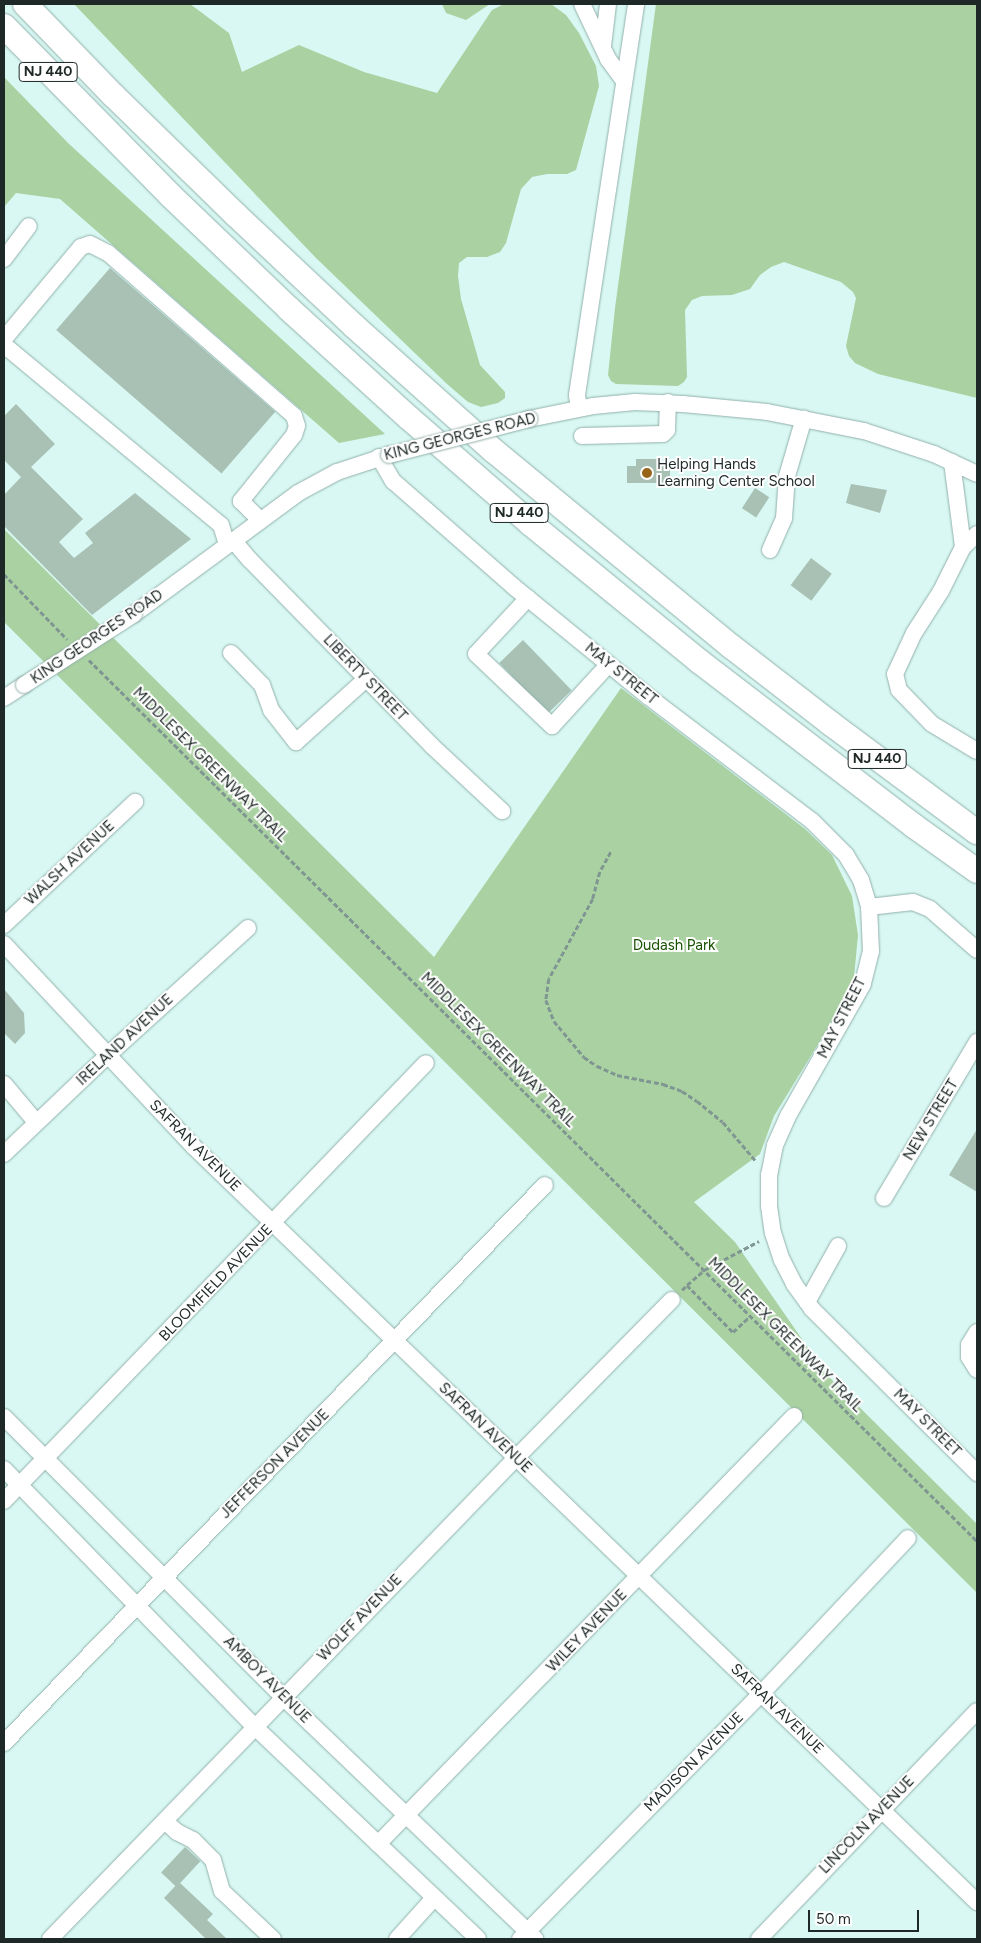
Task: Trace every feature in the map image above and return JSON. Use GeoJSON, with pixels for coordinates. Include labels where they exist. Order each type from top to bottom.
{"type":"FeatureCollection","features":[{"type":"Feature","properties":{"kind":"highway","name":"NJ 440"},"geometry":{"type":"LineString","coordinates":[[25,4],[40,13],[236,215],[354,326],[494,451],[690,614],[830,723],[977,832]]}},
{"type":"Feature","properties":{"kind":"highway","name":"NJ 440"},"geometry":{"type":"LineString","coordinates":[[4,26],[171,196],[288,308],[416,424],[531,524],[699,661],[914,826],[977,871]]}},
{"type":"Feature","properties":{"kind":"street"},"geometry":{"type":"LineString","coordinates":[[582,4],[608,60],[624,81]]}},
{"type":"Feature","properties":{"kind":"street"},"geometry":{"type":"LineString","coordinates":[[603,46],[608,4]]}},
{"type":"Feature","properties":{"kind":"street"},"geometry":{"type":"LineString","coordinates":[[579,408],[577,395],[636,4]]}},
{"type":"Feature","properties":{"kind":"street"},"geometry":{"type":"LineString","coordinates":[[4,258],[29,226]]}},
{"type":"Feature","properties":{"kind":"street"},"geometry":{"type":"LineString","coordinates":[[4,339],[81,247],[90,244],[111,256],[294,416],[297,426],[294,435],[241,501],[260,520]]}},
{"type":"Feature","properties":{"kind":"street"},"geometry":{"type":"LineString","coordinates":[[4,345],[221,525],[230,543]]}},
{"type":"Feature","properties":{"kind":"street"},"geometry":{"type":"LineString","coordinates":[[582,436],[663,434],[667,430],[668,402]]}},
{"type":"Feature","properties":{"kind":"street","name":"KING GEORGES ROAD"},"geometry":{"type":"LineString","coordinates":[[4,698],[134,614],[260,520],[298,493],[324,478],[384,456],[529,419],[579,408],[620,403],[668,402],[804,418],[864,431],[952,462],[977,474]]}},
{"type":"Feature","properties":{"kind":"street"},"geometry":{"type":"LineString","coordinates":[[770,550],[784,518],[787,476],[804,418]]}},
{"type":"Feature","properties":{"kind":"street","name":"MAY STREET"},"geometry":{"type":"LineString","coordinates":[[384,456],[393,481],[528,598],[609,664],[812,821],[846,855],[861,880],[870,908],[871,951],[863,984],[788,1116],[775,1145],[769,1175],[769,1206],[773,1233],[782,1260],[807,1302],[977,1473]]}},
{"type":"Feature","properties":{"kind":"street"},"geometry":{"type":"LineString","coordinates":[[952,462],[963,548]]}},
{"type":"Feature","properties":{"kind":"street"},"geometry":{"type":"LineString","coordinates":[[977,534],[963,548],[941,590],[914,633],[895,674],[899,690],[932,724],[977,750]]}},
{"type":"Feature","properties":{"kind":"street","name":"LIBERTY STREET"},"geometry":{"type":"LineString","coordinates":[[230,543],[432,746],[502,811]]}},
{"type":"Feature","properties":{"kind":"street"},"geometry":{"type":"LineString","coordinates":[[528,598],[476,654],[552,726],[609,664]]}},
{"type":"Feature","properties":{"kind":"street"},"geometry":{"type":"LineString","coordinates":[[231,653],[262,685],[271,710],[296,742],[366,679]]}},
{"type":"Feature","properties":{"kind":"street","name":"WALSH AVENUE"},"geometry":{"type":"LineString","coordinates":[[4,925],[136,802]]}},
{"type":"Feature","properties":{"kind":"street"},"geometry":{"type":"LineString","coordinates":[[870,908],[913,902],[930,909],[977,950]]}},
{"type":"Feature","properties":{"kind":"street","name":"IRELAND AVENUE"},"geometry":{"type":"LineString","coordinates":[[4,1154],[108,1055],[248,928]]}},
{"type":"Feature","properties":{"kind":"street","name":"SAFRAN AVENUE"},"geometry":{"type":"LineString","coordinates":[[4,944],[188,1141],[977,1902]]}},
{"type":"Feature","properties":{"kind":"street","name":"NEW STREET"},"geometry":{"type":"LineString","coordinates":[[884,1198],[977,1042]]}},
{"type":"Feature","properties":{"kind":"street","name":"BLOOMFIELD AVENUE"},"geometry":{"type":"LineString","coordinates":[[4,1501],[273,1224],[426,1062]]}},
{"type":"Feature","properties":{"kind":"street"},"geometry":{"type":"LineString","coordinates":[[4,1084],[36,1122]]}},
{"type":"Feature","properties":{"kind":"street","name":"JEFFERSON AVENUE"},"geometry":{"type":"LineString","coordinates":[[4,1743],[545,1185]]}},
{"type":"Feature","properties":{"kind":"street"},"geometry":{"type":"LineString","coordinates":[[807,1302],[838,1246]]}},
{"type":"Feature","properties":{"kind":"street","name":"WOLFF AVENUE"},"geometry":{"type":"LineString","coordinates":[[50,1939],[516,1458],[672,1300]]}},
{"type":"Feature","properties":{"kind":"street"},"geometry":{"type":"LineString","coordinates":[[977,1332],[969,1345],[969,1357],[977,1370]]}},
{"type":"Feature","properties":{"kind":"street","name":"WILEY AVENUE"},"geometry":{"type":"LineString","coordinates":[[378,1844],[794,1416]]}},
{"type":"Feature","properties":{"kind":"street","name":"AMBOY AVENUE"},"geometry":{"type":"LineString","coordinates":[[4,1417],[284,1698],[527,1937]]}},
{"type":"Feature","properties":{"kind":"street"},"geometry":{"type":"LineString","coordinates":[[4,1469],[256,1728],[478,1939]]}},
{"type":"Feature","properties":{"kind":"street","name":"MADISON AVENUE"},"geometry":{"type":"LineString","coordinates":[[527,1937],[908,1538]]}},
{"type":"Feature","properties":{"kind":"street","name":"LINCOLN AVENUE"},"geometry":{"type":"LineString","coordinates":[[759,1939],[977,1711]]}},
{"type":"Feature","properties":{"kind":"street"},"geometry":{"type":"LineString","coordinates":[[165,1821],[177,1832],[193,1840],[213,1860],[222,1891],[273,1939]]}},
{"type":"Feature","properties":{"kind":"street"},"geometry":{"type":"LineString","coordinates":[[397,1939],[434,1898]]}},
{"type":"Feature","properties":{"kind":"path"},"geometry":{"type":"LineString","coordinates":[[4,574],[68,640]]}},
{"type":"Feature","properties":{"kind":"path","name":"MIDDLESEX GREENWAY TRAIL"},"geometry":{"type":"LineString","coordinates":[[88,659],[977,1541]]}},
{"type":"Feature","properties":{"kind":"path"},"geometry":{"type":"LineString","coordinates":[[611,852],[600,872],[593,899],[560,955],[549,979],[546,1000],[554,1021],[570,1043],[584,1057],[598,1066],[617,1074],[682,1091],[697,1101],[723,1122],[769,1175]]}},
{"type":"Feature","properties":{"kind":"path"},"geometry":{"type":"LineString","coordinates":[[672,1300],[704,1270],[773,1233]]}},
{"type":"Feature","properties":{"kind":"path"},"geometry":{"type":"LineString","coordinates":[[687,1286],[732,1332],[750,1316]]}},
{"type":"Feature","properties":{"kind":"green space"},"geometry":{"type":"Polygon","coordinates":[[[74,4],[190,4],[229,33],[242,72],[299,45],[364,72],[437,93],[492,10],[504,4],[551,4],[566,15],[579,33],[596,66],[599,86],[576,170],[567,174],[547,174],[532,177],[521,189],[506,243],[500,252],[487,257],[467,257],[459,263],[458,276],[461,299],[480,365],[505,392],[505,398],[498,403],[481,407],[468,402],[447,384],[316,258],[74,4]]]}},
{"type":"Feature","properties":{"kind":"green space"},"geometry":{"type":"Polygon","coordinates":[[[442,4],[490,4],[466,20],[446,13],[442,4]]]}},
{"type":"Feature","properties":{"kind":"green space"},"geometry":{"type":"Polygon","coordinates":[[[656,4],[977,4],[977,398],[878,374],[855,363],[849,356],[846,346],[856,298],[853,292],[841,282],[784,262],[771,267],[760,275],[750,289],[732,295],[702,296],[692,300],[685,310],[687,377],[684,382],[678,386],[616,384],[611,381],[608,375],[615,308],[656,4]]]}},
{"type":"Feature","properties":{"kind":"green space"},"geometry":{"type":"Polygon","coordinates":[[[4,77],[68,143],[385,434],[339,443],[60,199],[16,193],[4,207],[4,77]]]}},
{"type":"Feature","properties":{"kind":"green space","name":"Dudash Park"},"geometry":{"type":"Polygon","coordinates":[[[4,529],[434,957],[621,688],[805,829],[832,855],[852,896],[858,935],[854,977],[834,1018],[774,1116],[760,1154],[694,1202],[735,1242],[826,1374],[977,1524],[977,1593],[4,622],[4,529]]]}},
{"type":"Feature","properties":{"kind":"building"},"geometry":{"type":"Polygon","coordinates":[[[110,268],[275,412],[221,474],[56,330],[110,268]]]}},
{"type":"Feature","properties":{"kind":"building"},"geometry":{"type":"Polygon","coordinates":[[[16,404],[55,444],[31,467],[83,519],[59,542],[74,558],[93,543],[85,533],[135,493],[191,539],[92,615],[4,526],[4,495],[21,477],[4,460],[4,416],[16,404]]]}},
{"type":"Feature","properties":{"kind":"building"},"geometry":{"type":"Polygon","coordinates":[[[636,459],[661,459],[661,465],[670,465],[670,483],[627,483],[627,466],[636,466],[636,459]]]}},
{"type":"Feature","properties":{"kind":"building"},"geometry":{"type":"Polygon","coordinates":[[[851,484],[887,490],[880,513],[846,503],[851,484]]]}},
{"type":"Feature","properties":{"kind":"building"},"geometry":{"type":"Polygon","coordinates":[[[755,488],[769,497],[756,517],[742,508],[755,488]]]}},
{"type":"Feature","properties":{"kind":"building"},"geometry":{"type":"Polygon","coordinates":[[[811,558],[832,574],[811,601],[791,585],[811,558]]]}},
{"type":"Feature","properties":{"kind":"building"},"geometry":{"type":"Polygon","coordinates":[[[523,640],[572,690],[548,713],[499,663],[523,640]]]}},
{"type":"Feature","properties":{"kind":"building"},"geometry":{"type":"Polygon","coordinates":[[[4,989],[24,1013],[25,1033],[15,1044],[4,1033],[4,989]]]}},
{"type":"Feature","properties":{"kind":"building"},"geometry":{"type":"Polygon","coordinates":[[[977,1129],[977,1192],[949,1175],[977,1129]]]}},
{"type":"Feature","properties":{"kind":"building"},"geometry":{"type":"Polygon","coordinates":[[[185,1847],[200,1861],[176,1887],[161,1873],[185,1847]]]}},
{"type":"Feature","properties":{"kind":"building"},"geometry":{"type":"Polygon","coordinates":[[[179,1882],[213,1914],[207,1920],[227,1939],[206,1939],[164,1898],[179,1882]]]}},
{"type":"Feature","properties":{"kind":"place","name":"Helping Hands Learning Center School"},"geometry":{"type":"Point","coordinates":[647,473]}}]}
